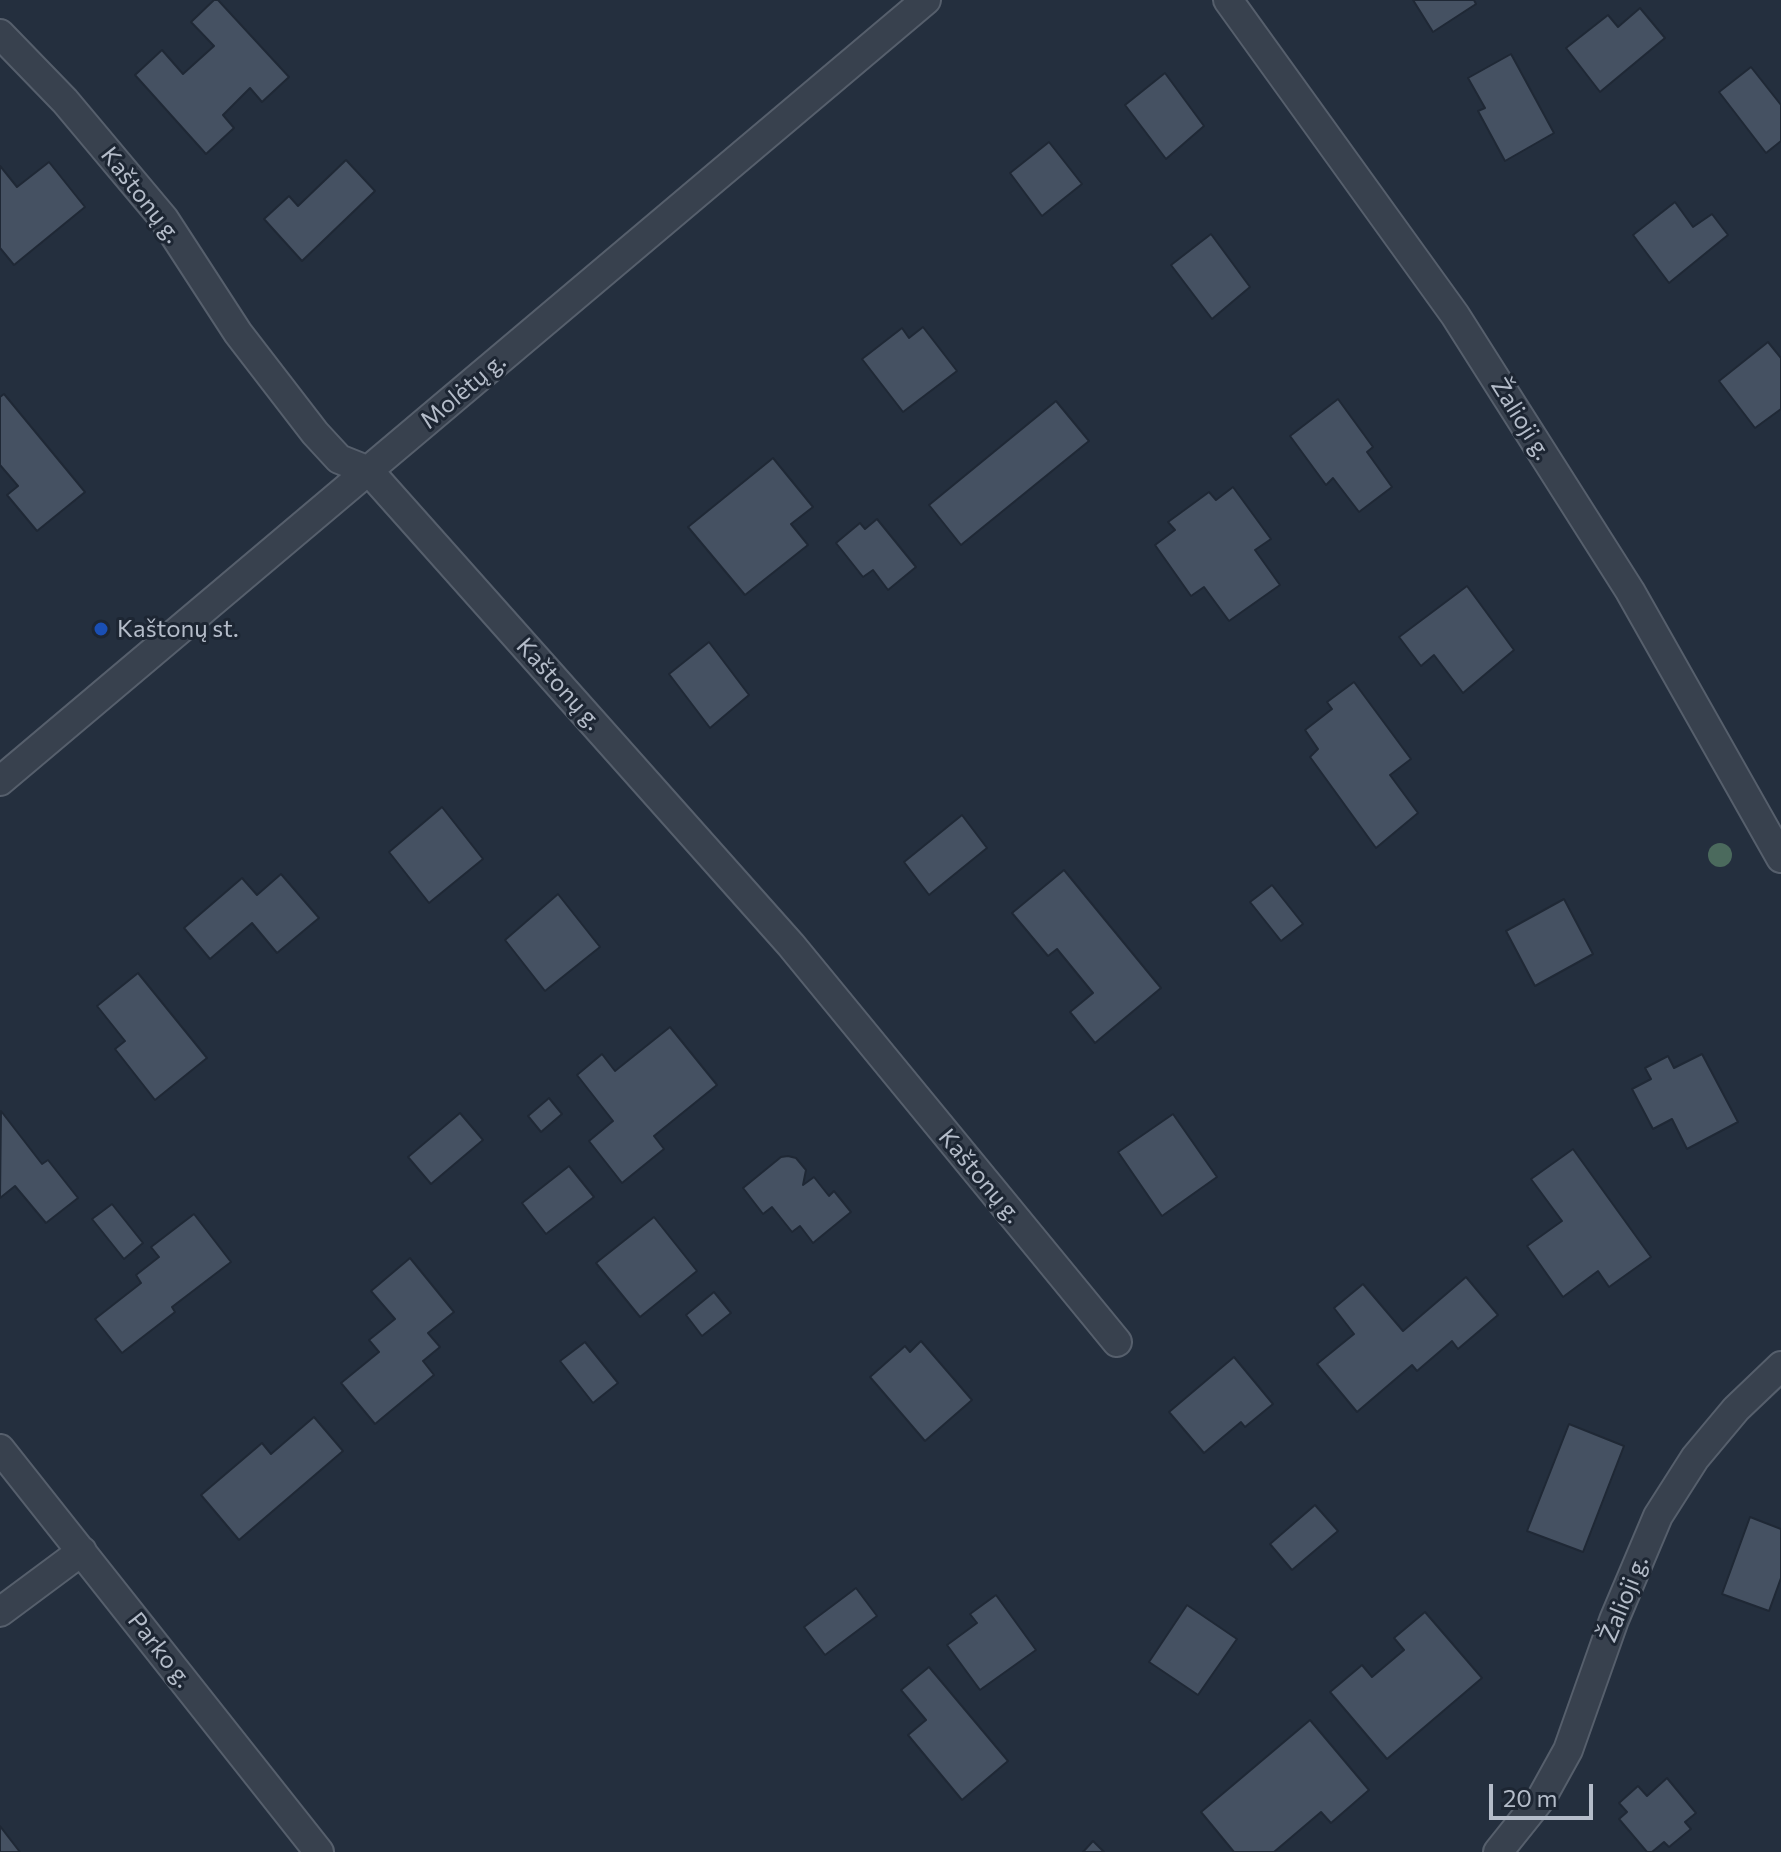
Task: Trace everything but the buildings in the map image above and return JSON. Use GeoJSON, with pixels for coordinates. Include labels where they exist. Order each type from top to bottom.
{"type":"FeatureCollection","features":[{"type":"Feature","properties":{"kind":"street","name":"Molėtų g."},"geometry":{"type":"LineString","coordinates":[[0,781],[926,0]]}},
{"type":"Feature","properties":{"kind":"street","name":"Žalioji g."},"geometry":{"type":"LineString","coordinates":[[1228,0],[1463,328],[1630,591],[1781,858]]}},
{"type":"Feature","properties":{"kind":"street","name":"Kaštonų g."},"geometry":{"type":"LineString","coordinates":[[0,34],[65,101],[164,219],[238,333],[315,433],[339,459],[369,471],[791,945],[1117,1342]]}},
{"type":"Feature","properties":{"kind":"street","name":"Žalioji g."},"geometry":{"type":"LineString","coordinates":[[1498,1852],[1542,1797],[1568,1750],[1614,1620],[1658,1516],[1695,1458],[1736,1409],[1781,1366]]}},
{"type":"Feature","properties":{"kind":"street","name":"Parko g."},"geometry":{"type":"LineString","coordinates":[[0,1449],[319,1852]]}},
{"type":"Feature","properties":{"kind":"street"},"geometry":{"type":"LineString","coordinates":[[0,1612],[82,1551]]}},
{"type":"Feature","properties":{"kind":"place","name":"Kaštonų st."},"geometry":{"type":"Point","coordinates":[101,629]}}]}
